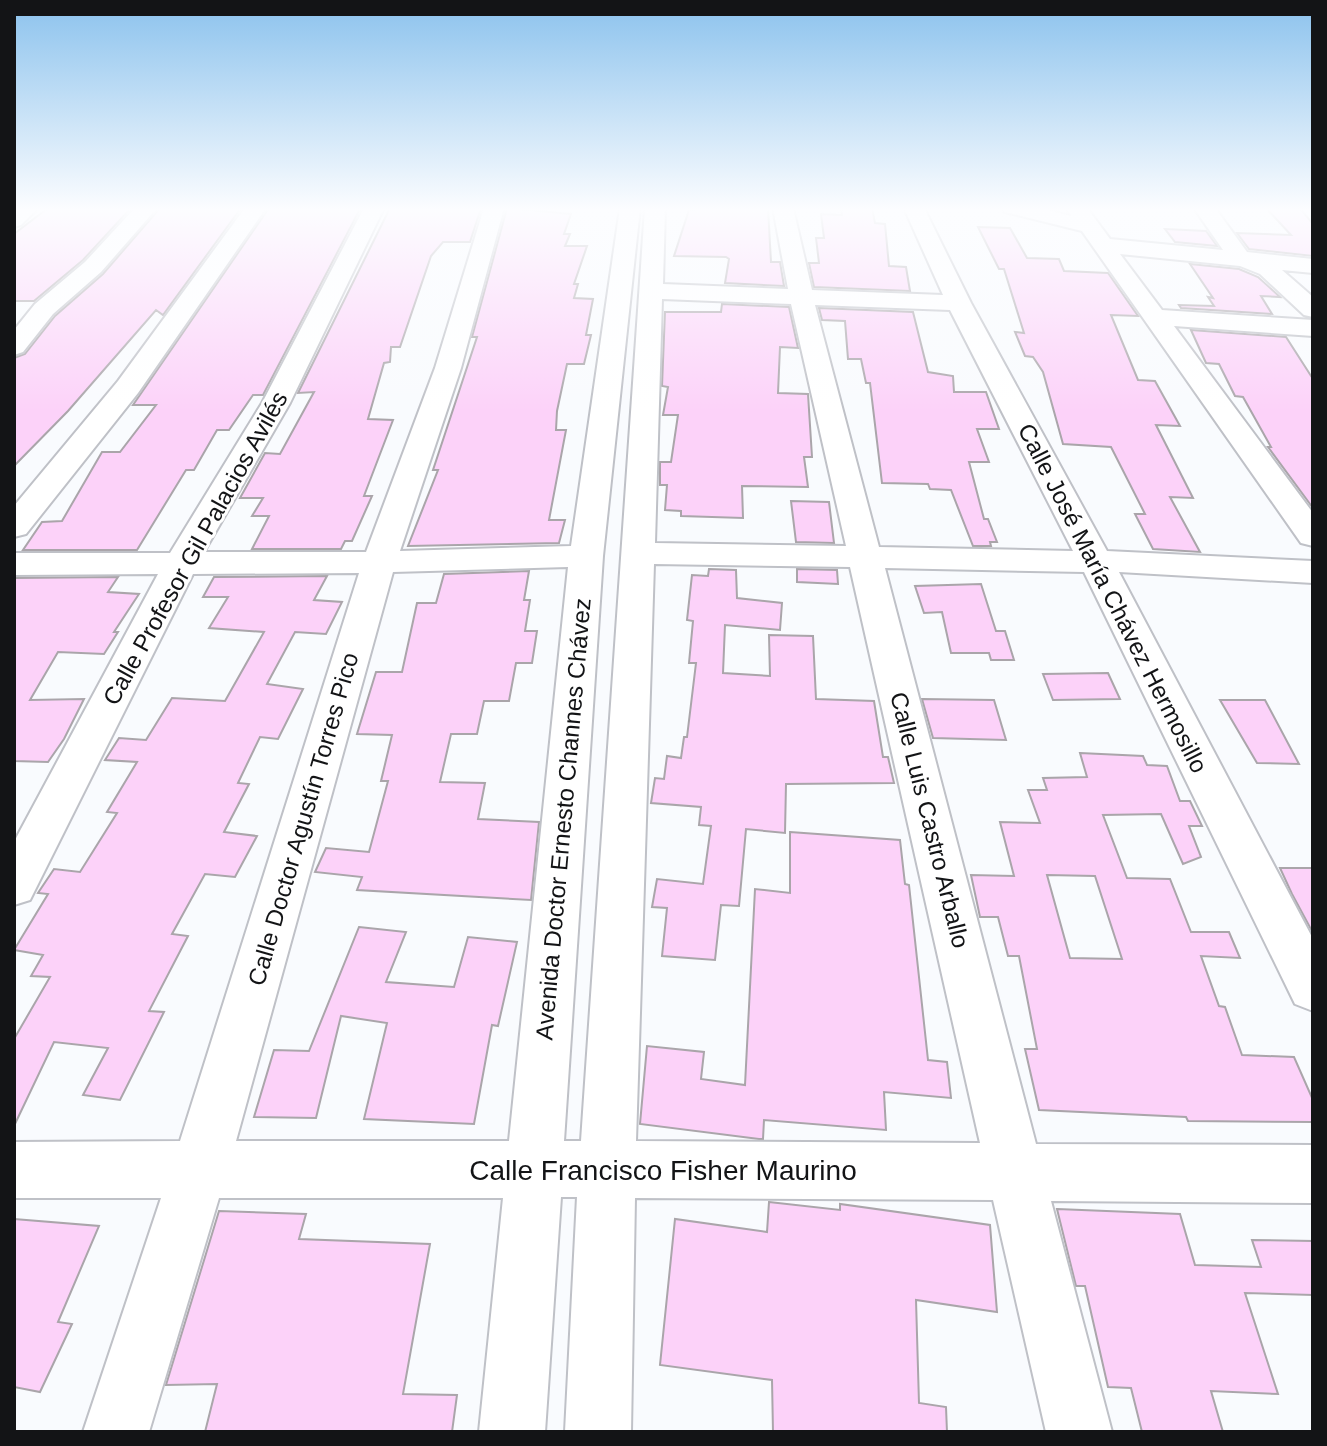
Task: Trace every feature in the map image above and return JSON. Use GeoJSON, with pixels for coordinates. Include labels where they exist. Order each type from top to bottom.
{"type":"FeatureCollection","features":[{"type":"Feature","properties":{"kind":"street"},"geometry":{"type":"LineString","coordinates":[[14,347],[44,309],[83,275]]}},
{"type":"Feature","properties":{"kind":"street"},"geometry":{"type":"LineString","coordinates":[[14,527],[128,387],[208,275]]}},
{"type":"Feature","properties":{"kind":"street","name":"Calle Profesor Gil Palacios Avilés"},"geometry":{"type":"LineString","coordinates":[[14,886],[181,563],[276,403],[340,275]]}},
{"type":"Feature","properties":{"kind":"street","name":"Calle Doctor Agustín Torres Pico"},"geometry":{"type":"LineString","coordinates":[[116,1432],[200,1168],[379,562],[448,368],[475,275]]}},
{"type":"Feature","properties":{"kind":"street","name":"Avenida Doctor Ernesto Channes Chávez"},"geometry":{"type":"LineString","coordinates":[[512,1432],[586,556],[621,275]]}},
{"type":"Feature","properties":{"kind":"street"},"geometry":{"type":"LineString","coordinates":[[598,1432],[607,1169],[650,275]]}},
{"type":"Feature","properties":{"kind":"street","name":"Calle Luis Castro Arballo"},"geometry":{"type":"LineString","coordinates":[[797,275],[1079,1432]]}},
{"type":"Feature","properties":{"kind":"street","name":"Calle José María Chávez Hermosillo"},"geometry":{"type":"LineString","coordinates":[[946,275],[1313,988]]}},
{"type":"Feature","properties":{"kind":"street"},"geometry":{"type":"LineString","coordinates":[[1123,275],[1313,536]]}},
{"type":"Feature","properties":{"kind":"street"},"geometry":{"type":"LineString","coordinates":[[1275,275],[1313,310]]}},
{"type":"Feature","properties":{"kind":"street"},"geometry":{"type":"LineString","coordinates":[[649,291],[959,303]]}},
{"type":"Feature","properties":{"kind":"street"},"geometry":{"type":"LineString","coordinates":[[1152,317],[1313,328]]}},
{"type":"Feature","properties":{"kind":"street"},"geometry":{"type":"LineString","coordinates":[[636,553],[864,555],[1313,572]]}},
{"type":"Feature","properties":{"kind":"street"},"geometry":{"type":"LineString","coordinates":[[14,564],[379,562],[586,556]]}},
{"type":"Feature","properties":{"kind":"street","name":"Calle Francisco Fisher Maurino"},"geometry":{"type":"LineString","coordinates":[[14,1170],[533,1168],[1313,1174]]}},
{"type":"Feature","properties":{"kind":"building"},"geometry":{"type":"Polygon","coordinates":[[[14,275],[64,275],[34,301],[14,301],[14,275]]]}},
{"type":"Feature","properties":{"kind":"building"},"geometry":{"type":"Polygon","coordinates":[[[101,275],[192,275],[163,315],[156,310],[68,411],[14,466],[14,358],[25,354],[55,316],[101,275]]]}},
{"type":"Feature","properties":{"kind":"building"},"geometry":{"type":"Polygon","coordinates":[[[222,275],[325,275],[263,395],[253,395],[229,430],[217,430],[194,470],[186,470],[137,550],[23,550],[42,522],[62,521],[102,452],[120,452],[156,405],[133,405],[222,275]]]}},
{"type":"Feature","properties":{"kind":"building"},"geometry":{"type":"Polygon","coordinates":[[[356,275],[424,275],[400,347],[391,347],[390,362],[384,363],[368,419],[393,420],[364,496],[372,496],[352,541],[345,541],[341,549],[252,549],[269,516],[252,516],[263,498],[240,498],[265,453],[280,454],[314,392],[298,393],[356,275]]]}},
{"type":"Feature","properties":{"kind":"building"},"geometry":{"type":"Polygon","coordinates":[[[489,275],[577,275],[574,298],[593,299],[586,335],[591,335],[584,364],[567,364],[557,411],[556,430],[566,430],[549,520],[565,520],[559,543],[408,546],[438,470],[433,470],[477,337],[472,337],[489,275]]]}},
{"type":"Feature","properties":{"kind":"building"},"geometry":{"type":"Polygon","coordinates":[[[726,275],[782,275],[784,286],[725,283],[726,275]]]}},
{"type":"Feature","properties":{"kind":"building"},"geometry":{"type":"Polygon","coordinates":[[[812,275],[907,275],[910,291],[814,287],[812,275]]]}},
{"type":"Feature","properties":{"kind":"building"},"geometry":{"type":"Polygon","coordinates":[[[1006,275],[1110,275],[1138,316],[1111,315],[1138,380],[1155,381],[1180,426],[1156,425],[1193,498],[1170,497],[1200,552],[1153,549],[1135,514],[1145,514],[1111,447],[1063,444],[1043,372],[1033,357],[1025,356],[1015,332],[1024,333],[1006,275]]]}},
{"type":"Feature","properties":{"kind":"building"},"geometry":{"type":"Polygon","coordinates":[[[1198,275],[1254,275],[1280,297],[1261,296],[1272,314],[1181,308],[1179,305],[1214,306],[1208,297],[1213,298],[1198,275]]]}},
{"type":"Feature","properties":{"kind":"building"},"geometry":{"type":"Polygon","coordinates":[[[722,304],[789,307],[798,348],[780,347],[778,393],[808,394],[812,457],[804,457],[808,487],[742,486],[743,518],[681,516],[681,511],[665,510],[667,485],[660,485],[660,462],[671,462],[678,415],[663,415],[668,387],[662,386],[665,312],[721,312],[722,304]]]}},
{"type":"Feature","properties":{"kind":"building"},"geometry":{"type":"Polygon","coordinates":[[[819,308],[913,312],[928,372],[953,376],[954,392],[986,392],[999,429],[977,429],[989,462],[969,462],[984,519],[988,519],[997,542],[990,542],[991,546],[973,546],[951,490],[930,489],[928,484],[882,483],[870,383],[866,383],[861,359],[848,359],[845,321],[822,320],[819,308]]]}},
{"type":"Feature","properties":{"kind":"building"},"geometry":{"type":"Polygon","coordinates":[[[1191,330],[1286,337],[1313,379],[1313,508],[1268,447],[1271,447],[1243,397],[1235,396],[1219,364],[1206,363],[1191,330]]]}},
{"type":"Feature","properties":{"kind":"building"},"geometry":{"type":"Polygon","coordinates":[[[791,501],[829,502],[834,543],[796,542],[791,501]]]}},
{"type":"Feature","properties":{"kind":"building"},"geometry":{"type":"Polygon","coordinates":[[[709,569],[736,570],[737,598],[782,603],[780,630],[725,625],[723,673],[770,676],[769,635],[813,636],[816,699],[874,701],[883,757],[888,757],[894,783],[786,784],[785,833],[746,829],[739,906],[721,905],[715,960],[662,956],[667,908],[652,907],[657,879],[703,884],[711,826],[699,825],[701,807],[651,803],[655,778],[664,779],[667,756],[681,758],[684,737],[687,737],[696,663],[689,663],[693,621],[687,620],[692,575],[708,576],[709,569]]]}},
{"type":"Feature","properties":{"kind":"building"},"geometry":{"type":"Polygon","coordinates":[[[797,569],[837,570],[838,584],[797,582],[797,569]]]}},
{"type":"Feature","properties":{"kind":"building"},"geometry":{"type":"Polygon","coordinates":[[[529,571],[524,600],[530,600],[525,631],[537,631],[532,663],[516,663],[509,701],[484,701],[477,734],[451,734],[440,782],[485,783],[478,819],[539,822],[531,900],[357,890],[362,877],[315,872],[326,848],[369,852],[388,781],[381,781],[392,735],[357,734],[376,672],[402,672],[417,603],[436,603],[444,574],[529,571]]]}},
{"type":"Feature","properties":{"kind":"building"},"geometry":{"type":"Polygon","coordinates":[[[327,576],[314,600],[342,602],[326,634],[295,632],[267,684],[303,689],[278,739],[260,737],[238,783],[249,784],[224,832],[257,836],[235,877],[205,874],[172,934],[188,936],[149,1011],[164,1012],[120,1100],[83,1095],[108,1048],[54,1042],[14,1126],[14,1039],[50,977],[31,976],[43,955],[14,950],[48,894],[38,893],[54,869],[80,872],[117,813],[107,812],[137,762],[105,760],[119,738],[146,740],[172,698],[225,701],[264,632],[209,628],[228,597],[203,597],[214,577],[327,576]]]}},
{"type":"Feature","properties":{"kind":"building"},"geometry":{"type":"Polygon","coordinates":[[[118,577],[108,592],[139,594],[114,632],[118,632],[104,654],[58,652],[30,700],[84,699],[64,739],[48,762],[14,761],[14,578],[118,577]]]}},
{"type":"Feature","properties":{"kind":"building"},"geometry":{"type":"Polygon","coordinates":[[[981,584],[996,631],[1005,631],[1014,660],[991,660],[989,653],[951,653],[942,612],[924,613],[915,586],[981,584]]]}},
{"type":"Feature","properties":{"kind":"building"},"geometry":{"type":"Polygon","coordinates":[[[1108,673],[1120,699],[1053,700],[1043,674],[1108,673]]]}},
{"type":"Feature","properties":{"kind":"building"},"geometry":{"type":"Polygon","coordinates":[[[922,699],[994,700],[1006,740],[933,738],[922,699]]]}},
{"type":"Feature","properties":{"kind":"building"},"geometry":{"type":"Polygon","coordinates":[[[1220,700],[1265,700],[1299,764],[1257,763],[1220,700]]]}},
{"type":"Feature","properties":{"kind":"building"},"geometry":{"type":"Polygon","coordinates":[[[1080,753],[1143,756],[1147,765],[1167,766],[1180,801],[1190,801],[1202,826],[1189,826],[1201,857],[1183,864],[1161,814],[1103,815],[1127,878],[1170,879],[1191,932],[1229,932],[1240,958],[1201,956],[1219,1006],[1225,1007],[1242,1055],[1294,1057],[1313,1100],[1313,1122],[1188,1121],[1186,1117],[1039,1110],[1025,1049],[1037,1049],[1019,956],[1008,956],[998,917],[980,917],[971,875],[1014,876],[1000,822],[1040,823],[1028,790],[1047,790],[1043,778],[1087,777],[1080,753]],[[1047,875],[1070,958],[1122,959],[1095,876],[1047,875]]]}},
{"type":"Feature","properties":{"kind":"building"},"geometry":{"type":"Polygon","coordinates":[[[790,832],[900,840],[905,884],[909,885],[928,1060],[947,1062],[951,1098],[884,1092],[886,1130],[764,1120],[763,1139],[759,1139],[640,1124],[647,1046],[704,1052],[701,1079],[745,1085],[755,889],[790,893],[790,832]]]}},
{"type":"Feature","properties":{"kind":"building"},"geometry":{"type":"Polygon","coordinates":[[[1280,868],[1313,868],[1313,933],[1292,894],[1280,868]]]}},
{"type":"Feature","properties":{"kind":"building"},"geometry":{"type":"Polygon","coordinates":[[[359,927],[406,932],[386,982],[454,987],[468,937],[517,942],[498,1026],[492,1025],[474,1124],[364,1119],[387,1023],[341,1016],[316,1118],[254,1117],[274,1050],[309,1051],[359,927]]]}},
{"type":"Feature","properties":{"kind":"building"},"geometry":{"type":"Polygon","coordinates":[[[769,1202],[840,1210],[840,1204],[990,1225],[997,1312],[916,1300],[919,1403],[946,1407],[947,1432],[773,1432],[772,1380],[660,1365],[675,1219],[767,1232],[769,1202]]]}},
{"type":"Feature","properties":{"kind":"building"},"geometry":{"type":"Polygon","coordinates":[[[1057,1209],[1180,1214],[1195,1265],[1261,1267],[1252,1240],[1313,1241],[1313,1295],[1245,1293],[1278,1394],[1211,1391],[1223,1432],[1142,1432],[1131,1388],[1108,1387],[1085,1286],[1076,1286],[1057,1209]]]}},
{"type":"Feature","properties":{"kind":"building"},"geometry":{"type":"Polygon","coordinates":[[[219,1211],[306,1214],[299,1239],[430,1244],[403,1394],[457,1395],[452,1432],[205,1432],[217,1384],[166,1385],[219,1211]]]}},
{"type":"Feature","properties":{"kind":"building"},"geometry":{"type":"Polygon","coordinates":[[[14,1219],[99,1226],[58,1322],[72,1324],[40,1392],[14,1387],[14,1219]]]}}]}
